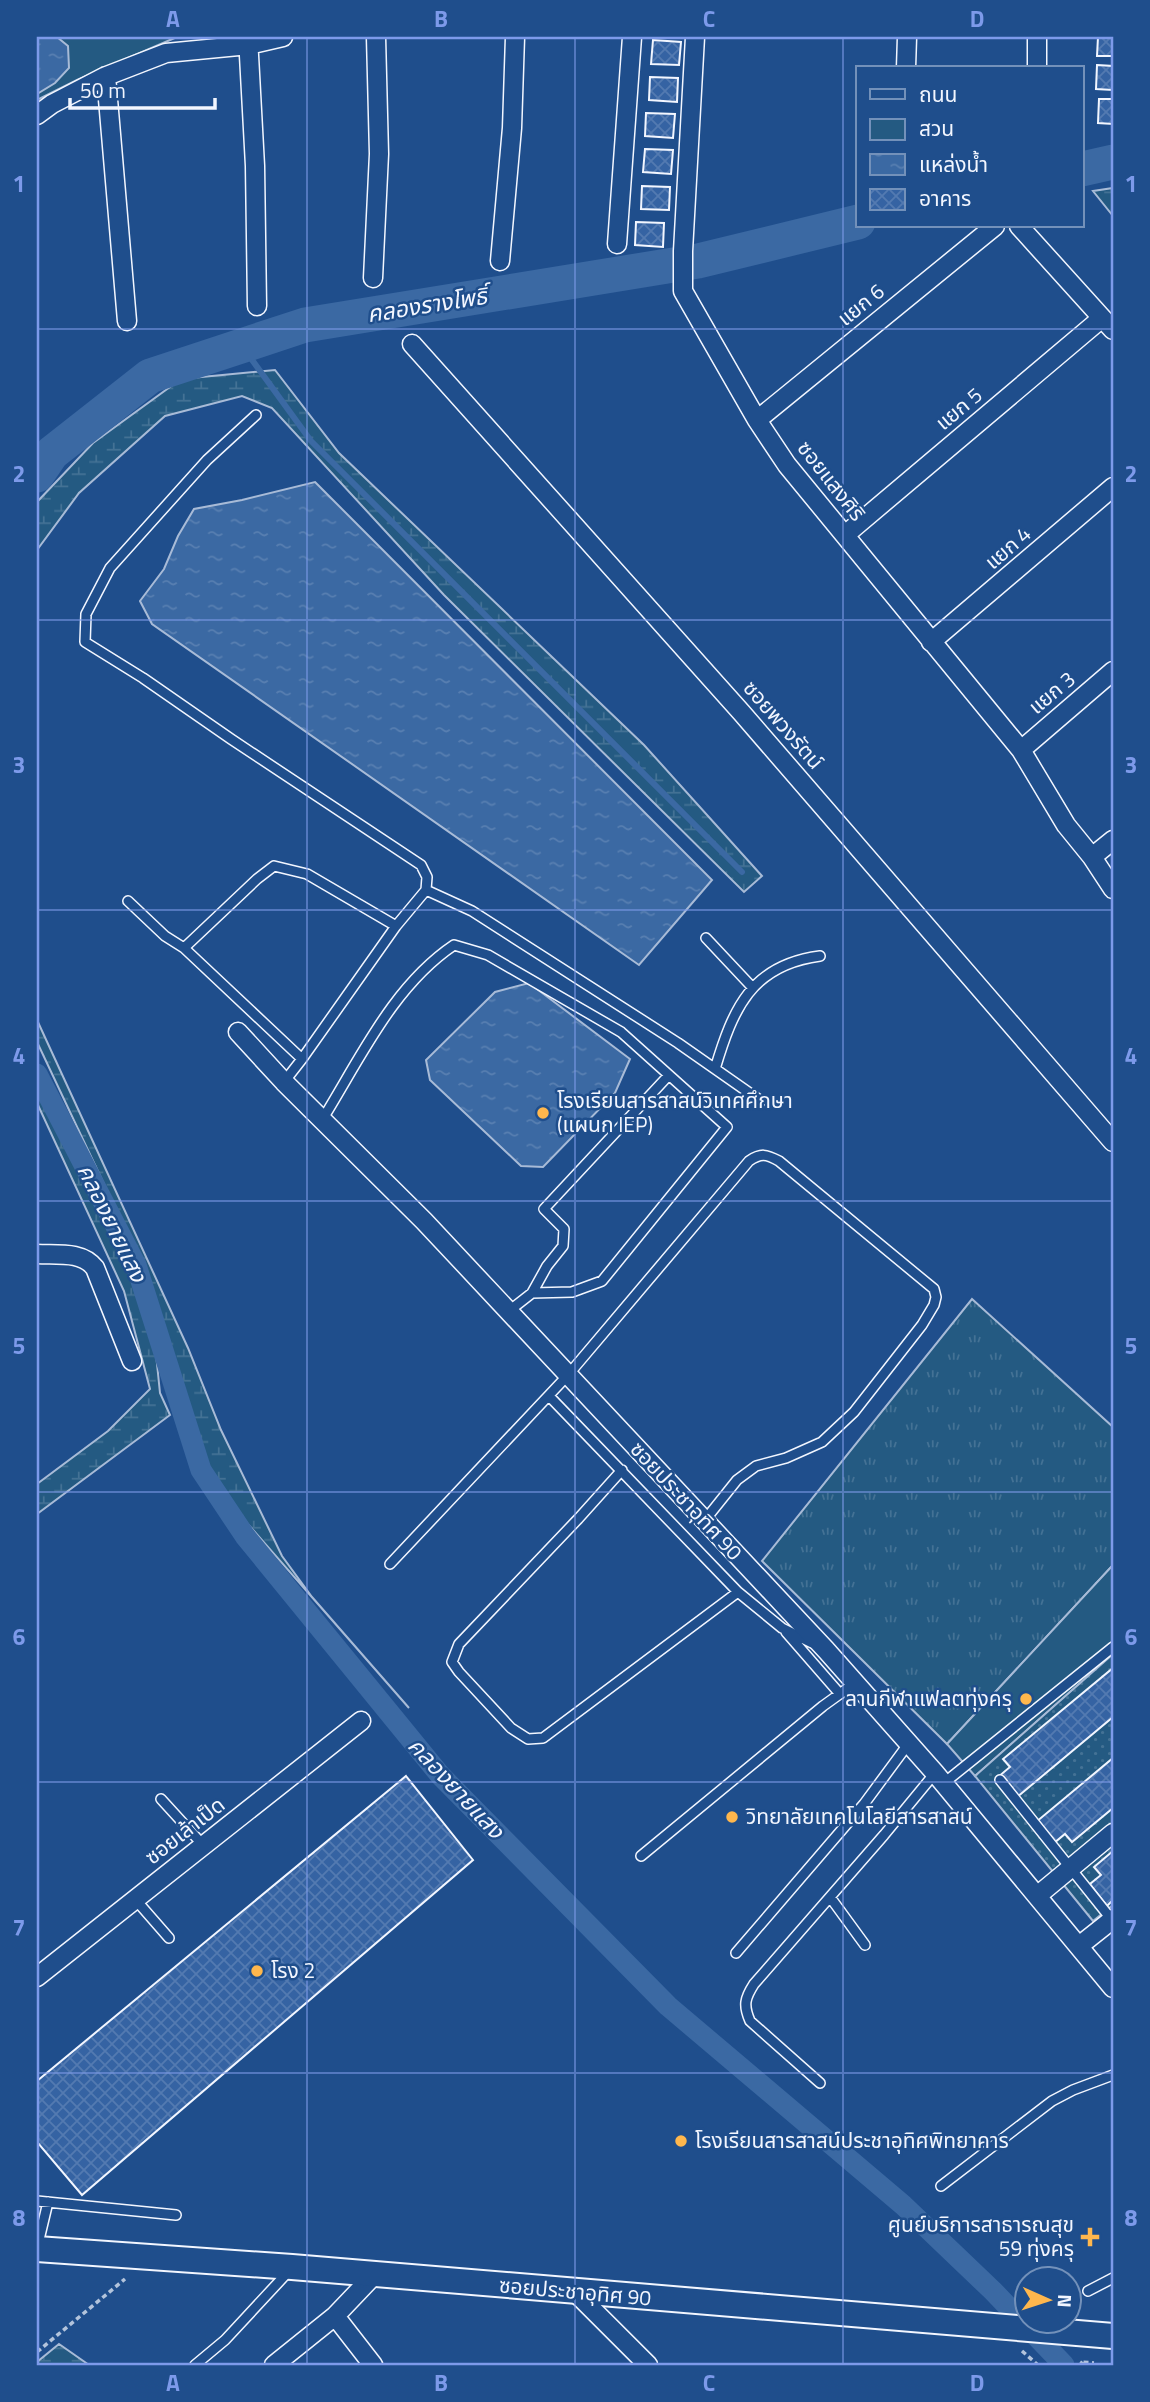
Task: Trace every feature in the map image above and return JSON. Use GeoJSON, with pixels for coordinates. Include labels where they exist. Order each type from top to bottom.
{"type":"FeatureCollection","features":[{"type":"Feature","properties":{"kind":"street"},"geometry":{"type":"LineString","coordinates":[[37,115],[52,104],[106,76],[166,53],[283,37]]}},
{"type":"Feature","properties":{"kind":"street"},"geometry":{"type":"LineString","coordinates":[[373,278],[379,154],[376,37]]}},
{"type":"Feature","properties":{"kind":"street"},"geometry":{"type":"LineString","coordinates":[[500,261],[512,128],[515,37]]}},
{"type":"Feature","properties":{"kind":"street"},"geometry":{"type":"LineString","coordinates":[[617,244],[632,37]]}},
{"type":"Feature","properties":{"kind":"street","name":"ซอยแสงศิริ"},"geometry":{"type":"LineString","coordinates":[[695,37],[682,251],[683,291],[757,420],[788,465],[1021,750],[1066,825],[1113,889]]}},
{"type":"Feature","properties":{"kind":"street"},"geometry":{"type":"LineString","coordinates":[[906,66],[907,37]]}},
{"type":"Feature","properties":{"kind":"street"},"geometry":{"type":"LineString","coordinates":[[1037,37],[1037,66]]}},
{"type":"Feature","properties":{"kind":"street"},"geometry":{"type":"LineString","coordinates":[[249,41],[257,306]]}},
{"type":"Feature","properties":{"kind":"street"},"geometry":{"type":"LineString","coordinates":[[106,76],[127,321]]}},
{"type":"Feature","properties":{"kind":"street","name":"แยก 6"},"geometry":{"type":"LineString","coordinates":[[757,420],[993,228]]}},
{"type":"Feature","properties":{"kind":"street"},"geometry":{"type":"LineString","coordinates":[[1023,228],[1108,324]]}},
{"type":"Feature","properties":{"kind":"street","name":"แยก 5"},"geometry":{"type":"LineString","coordinates":[[845,535],[1108,324]]}},
{"type":"Feature","properties":{"kind":"street","name":"ซอยพวงรัตน์"},"geometry":{"type":"LineString","coordinates":[[412,344],[741,712],[1113,1142]]}},
{"type":"Feature","properties":{"kind":"street","name":"แยก 4"},"geometry":{"type":"LineString","coordinates":[[932,642],[1113,487]]}},
{"type":"Feature","properties":{"kind":"street","name":"แยก 3"},"geometry":{"type":"LineString","coordinates":[[1021,750],[1113,671]]}},
{"type":"Feature","properties":{"kind":"street"},"geometry":{"type":"LineString","coordinates":[[1092,857],[1113,840]]}},
{"type":"Feature","properties":{"kind":"street","name":"ซอยประชาอุทิศ 90"},"geometry":{"type":"LineString","coordinates":[[238,1032],[284,1082],[425,1221],[826,1650],[940,1778],[1113,1988]]}},
{"type":"Feature","properties":{"kind":"street"},"geometry":{"type":"LineString","coordinates":[[37,1254],[77,1256],[89,1260],[95,1268],[132,1361]]}},
{"type":"Feature","properties":{"kind":"street","name":"ซอยเล้าเป็ด"},"geometry":{"type":"LineString","coordinates":[[37,1977],[361,1721]]}},
{"type":"Feature","properties":{"kind":"street"},"geometry":{"type":"LineString","coordinates":[[1037,1896],[1113,1833]]}},
{"type":"Feature","properties":{"kind":"street"},"geometry":{"type":"LineString","coordinates":[[1079,1946],[1113,1919]]}},
{"type":"Feature","properties":{"kind":"street","name":"ซอยประชาอุทิศ 90"},"geometry":{"type":"LineString","coordinates":[[37,2249],[292,2267],[1113,2336]]}},
{"type":"Feature","properties":{"kind":"street"},"geometry":{"type":"LineString","coordinates":[[274,2365],[335,2316],[375,2274]]}},
{"type":"Feature","properties":{"kind":"street"},"geometry":{"type":"LineString","coordinates":[[575,2292],[647,2365]]}},
{"type":"Feature","properties":{"kind":"street"},"geometry":{"type":"LineString","coordinates":[[335,2316],[373,2365]]}},
{"type":"Feature","properties":{"kind":"lane"},"geometry":{"type":"LineString","coordinates":[[256,415],[207,460],[110,568],[86,614],[85,642],[421,864],[427,877],[426,890],[396,926],[284,1082]]}},
{"type":"Feature","properties":{"kind":"lane"},"geometry":{"type":"LineString","coordinates":[[184,947],[274,866],[307,874],[396,926]]}},
{"type":"Feature","properties":{"kind":"lane"},"geometry":{"type":"LineString","coordinates":[[426,890],[472,911],[678,1043],[761,1101]]}},
{"type":"Feature","properties":{"kind":"lane"},"geometry":{"type":"LineString","coordinates":[[128,901],[166,936],[184,947],[302,1059]]}},
{"type":"Feature","properties":{"kind":"lane"},"geometry":{"type":"LineString","coordinates":[[706,938],[752,987]]}},
{"type":"Feature","properties":{"kind":"lane"},"geometry":{"type":"LineString","coordinates":[[322,1120],[395,1002],[433,959],[454,945],[488,955],[621,1032],[727,1127],[602,1281],[572,1292],[532,1293]]}},
{"type":"Feature","properties":{"kind":"lane"},"geometry":{"type":"LineString","coordinates":[[715,1069],[728,1026],[752,987],[801,958],[820,956]]}},
{"type":"Feature","properties":{"kind":"lane"},"geometry":{"type":"LineString","coordinates":[[509,1311],[532,1293],[547,1266],[563,1246],[564,1229],[544,1209],[669,1075]]}},
{"type":"Feature","properties":{"kind":"lane"},"geometry":{"type":"LineString","coordinates":[[390,1564],[568,1375],[749,1161],[759,1154],[766,1155],[779,1161],[934,1289],[936,1297],[922,1325],[854,1412],[822,1442],[786,1458],[756,1466],[737,1480],[705,1520]]}},
{"type":"Feature","properties":{"kind":"lane"},"geometry":{"type":"LineString","coordinates":[[549,1396],[738,1592],[782,1628],[841,1694]]}},
{"type":"Feature","properties":{"kind":"lane"},"geometry":{"type":"LineString","coordinates":[[622,1470],[459,1644],[454,1655],[452,1662],[458,1672],[511,1728],[527,1739],[543,1738],[738,1592]]}},
{"type":"Feature","properties":{"kind":"lane"},"geometry":{"type":"LineString","coordinates":[[782,1628],[826,1650]]}},
{"type":"Feature","properties":{"kind":"lane"},"geometry":{"type":"LineString","coordinates":[[820,2083],[750,2021],[744,2008],[746,1997],[754,1984],[940,1778],[1113,1647]]}},
{"type":"Feature","properties":{"kind":"lane"},"geometry":{"type":"LineString","coordinates":[[641,1856],[855,1683]]}},
{"type":"Feature","properties":{"kind":"lane"},"geometry":{"type":"LineString","coordinates":[[736,1953],[864,1804],[909,1743]]}},
{"type":"Feature","properties":{"kind":"lane"},"geometry":{"type":"LineString","coordinates":[[1000,1780],[1113,1919]]}},
{"type":"Feature","properties":{"kind":"lane"},"geometry":{"type":"LineString","coordinates":[[161,1799],[204,1845]]}},
{"type":"Feature","properties":{"kind":"lane"},"geometry":{"type":"LineString","coordinates":[[830,1897],[865,1945]]}},
{"type":"Feature","properties":{"kind":"lane"},"geometry":{"type":"LineString","coordinates":[[135,1899],[169,1938]]}},
{"type":"Feature","properties":{"kind":"lane"},"geometry":{"type":"LineString","coordinates":[[941,2186],[1052,2101],[1113,2075]]}},
{"type":"Feature","properties":{"kind":"lane"},"geometry":{"type":"LineString","coordinates":[[37,2201],[176,2215]]}},
{"type":"Feature","properties":{"kind":"lane"},"geometry":{"type":"LineString","coordinates":[[37,2249],[48,2202]]}},
{"type":"Feature","properties":{"kind":"lane"},"geometry":{"type":"LineString","coordinates":[[195,2365],[254,2311],[292,2267]]}},
{"type":"Feature","properties":{"kind":"lane"},"geometry":{"type":"LineString","coordinates":[[1088,2291],[1113,2278]]}},
{"type":"Feature","properties":{"kind":"path"},"geometry":{"type":"LineString","coordinates":[[37,2352],[125,2278]]}},
{"type":"Feature","properties":{"kind":"path"},"geometry":{"type":"LineString","coordinates":[[1022,2351],[1038,2365]]}},
{"type":"Feature","properties":{"kind":"path"},"geometry":{"type":"LineString","coordinates":[[1084,2365],[1080,2362],[1094,2363]]}},
{"type":"Feature","properties":{"kind":"green space"},"geometry":{"type":"Polygon","coordinates":[[[37,37],[177,37],[37,100],[37,37]]]}},
{"type":"Feature","properties":{"kind":"green space"},"geometry":{"type":"Polygon","coordinates":[[[1113,188],[1113,216],[1093,191],[1113,188]]]}},
{"type":"Feature","properties":{"kind":"green space"},"geometry":{"type":"Polygon","coordinates":[[[275,370],[339,453],[644,745],[762,876],[744,892],[444,595],[272,408],[242,396],[165,416],[79,493],[37,550],[37,502],[93,443],[181,379],[275,370]]]}},
{"type":"Feature","properties":{"kind":"green space"},"geometry":{"type":"Polygon","coordinates":[[[37,1020],[188,1348],[221,1430],[282,1556],[312,1597],[409,1708],[225,1498],[208,1464],[136,1252],[37,1042],[37,1020]]]}},
{"type":"Feature","properties":{"kind":"green space"},"geometry":{"type":"Polygon","coordinates":[[[37,1079],[139,1283],[156,1354],[160,1393],[170,1415],[37,1514],[37,1484],[108,1431],[150,1389],[124,1291],[37,1103],[37,1079]]]}},
{"type":"Feature","properties":{"kind":"green space"},"geometry":{"type":"Polygon","coordinates":[[[972,1299],[1113,1427],[1113,1565],[947,1744],[762,1561],[972,1299]]]}},
{"type":"Feature","properties":{"kind":"green space","name":"ลานกีฬาแฟลตทุ่งครุ"},"geometry":{"type":"Polygon","coordinates":[[[1113,1565],[1113,1654],[975,1776],[947,1744],[1113,1565]]]}},
{"type":"Feature","properties":{"kind":"green space"},"geometry":{"type":"Polygon","coordinates":[[[1113,1654],[1113,1905],[1093,1921],[975,1776],[1113,1654]]]}},
{"type":"Feature","properties":{"kind":"green space"},"geometry":{"type":"Polygon","coordinates":[[[59,2344],[89,2365],[37,2365],[37,2362],[59,2344]]]}},
{"type":"Feature","properties":{"kind":"water"},"geometry":{"type":"Polygon","coordinates":[[[37,37],[57,37],[68,46],[69,68],[55,83],[37,94],[37,37]]]}},
{"type":"Feature","properties":{"kind":"water"},"geometry":{"type":"Polygon","coordinates":[[[315,482],[712,880],[639,965],[152,624],[140,601],[164,569],[178,536],[194,509],[315,482]]]}},
{"type":"Feature","properties":{"kind":"water"},"geometry":{"type":"Polygon","coordinates":[[[529,983],[630,1059],[615,1093],[543,1167],[521,1166],[430,1080],[426,1060],[495,992],[529,983]]]}},
{"type":"Feature","properties":{"kind":"building"},"geometry":{"type":"Polygon","coordinates":[[[1098,37],[1113,37],[1113,56],[1097,56],[1098,37]]]}},
{"type":"Feature","properties":{"kind":"building"},"geometry":{"type":"Polygon","coordinates":[[[653,40],[681,42],[679,65],[651,64],[653,40]]]}},
{"type":"Feature","properties":{"kind":"building"},"geometry":{"type":"Polygon","coordinates":[[[1097,65],[1113,66],[1113,90],[1096,89],[1097,65]]]}},
{"type":"Feature","properties":{"kind":"building"},"geometry":{"type":"Polygon","coordinates":[[[650,77],[678,78],[677,102],[649,100],[650,77]]]}},
{"type":"Feature","properties":{"kind":"building"},"geometry":{"type":"Polygon","coordinates":[[[1099,99],[1113,99],[1113,124],[1098,123],[1099,99]]]}},
{"type":"Feature","properties":{"kind":"building"},"geometry":{"type":"Polygon","coordinates":[[[646,113],[675,114],[673,138],[645,136],[646,113]]]}},
{"type":"Feature","properties":{"kind":"building"},"geometry":{"type":"Polygon","coordinates":[[[645,149],[673,150],[671,174],[643,172],[645,149]]]}},
{"type":"Feature","properties":{"kind":"building"},"geometry":{"type":"Polygon","coordinates":[[[642,186],[670,187],[669,210],[641,209],[642,186]]]}},
{"type":"Feature","properties":{"kind":"building"},"geometry":{"type":"Polygon","coordinates":[[[636,222],[664,223],[663,247],[635,245],[636,222]]]}},
{"type":"Feature","properties":{"kind":"building"},"geometry":{"type":"Polygon","coordinates":[[[1113,1668],[1113,1717],[1016,1798],[998,1777],[1010,1767],[1003,1759],[1113,1668]]]}},
{"type":"Feature","properties":{"kind":"building"},"geometry":{"type":"Polygon","coordinates":[[[1113,1758],[1113,1808],[1072,1842],[1065,1834],[1054,1843],[1036,1822],[1113,1758]]]}},
{"type":"Feature","properties":{"kind":"building","name":"โรง 2"},"geometry":{"type":"Polygon","coordinates":[[[406,1776],[473,1860],[82,2195],[37,2142],[37,2081],[406,1776]]]}},
{"type":"Feature","properties":{"kind":"building"},"geometry":{"type":"Polygon","coordinates":[[[1113,1851],[1113,1900],[1107,1906],[1090,1884],[1101,1875],[1094,1867],[1113,1851]]]}},
{"type":"Feature","properties":{"kind":"waterway","name":"คลองรางโพธิ์"},"geometry":{"type":"LineString","coordinates":[[1084,169],[1113,162]]}},
{"type":"Feature","properties":{"kind":"waterway"},"geometry":{"type":"LineString","coordinates":[[1103,164],[1113,177]]}},
{"type":"Feature","properties":{"kind":"waterway","name":"คลองรางโพธิ์"},"geometry":{"type":"LineString","coordinates":[[37,475],[52,453],[150,376],[305,325],[698,261],[856,222]]}},
{"type":"Feature","properties":{"kind":"waterway"},"geometry":{"type":"LineString","coordinates":[[242,346],[311,441],[742,872]]}},
{"type":"Feature","properties":{"kind":"waterway","name":"คลองยายแสง"},"geometry":{"type":"LineString","coordinates":[[37,1074],[136,1265],[201,1470],[245,1536],[440,1775],[668,2006],[903,2205],[993,2291],[1064,2365]]}},
{"type":"Feature","properties":{"kind":"place","name":"โรงเรียนสารสาสน์วิเทศศึกษา (แผนก IEP)"},"geometry":{"type":"Point","coordinates":[543,1113]}},
{"type":"Feature","properties":{"kind":"place","name":"ลานกีฬาแฟลตทุ่งครุ"},"geometry":{"type":"Point","coordinates":[1026,1699]}},
{"type":"Feature","properties":{"kind":"place","name":"วิทยาลัยเทคโนโลยีสารสาสน์"},"geometry":{"type":"Point","coordinates":[732,1817]}},
{"type":"Feature","properties":{"kind":"place","name":"โรง 2"},"geometry":{"type":"Point","coordinates":[257,1971]}},
{"type":"Feature","properties":{"kind":"place","name":"โรงเรียนสารสาสน์ประชาอุทิศพิทยาคาร"},"geometry":{"type":"Point","coordinates":[681,2141]}},
{"type":"Feature","properties":{"kind":"place","name":"ศูนย์บริการสาธารณสุข 59 ทุ่งครุ"},"geometry":{"type":"Point","coordinates":[1090,2237]}}]}
